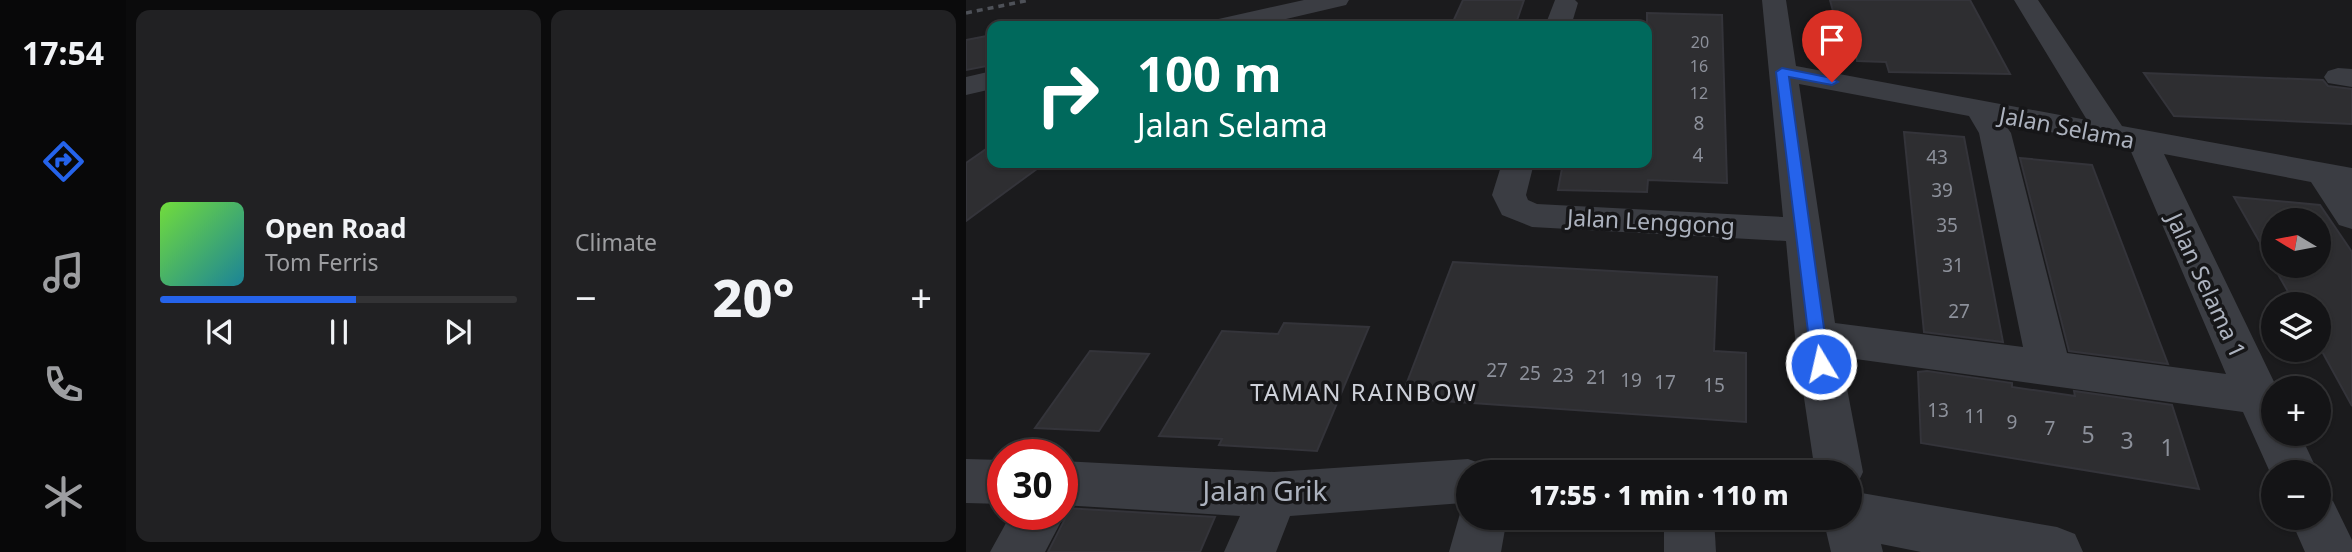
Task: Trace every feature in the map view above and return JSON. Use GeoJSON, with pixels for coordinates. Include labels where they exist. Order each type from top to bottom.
{"type":"FeatureCollection","features":[{"type":"Feature","properties":{"kind":"street"},"geometry":{"type":"LineString","coordinates":[[1774,0],[1816,337],[1837,460]]}},
{"type":"Feature","properties":{"kind":"street","name":"Jalan Selama 1"},"geometry":{"type":"LineString","coordinates":[[2026,0],[2128,139],[2261,403]]}},
{"type":"Feature","properties":{"kind":"street"},"geometry":{"type":"LineString","coordinates":[[1245,21],[1331,1],[1337,21]]}},
{"type":"Feature","properties":{"kind":"street","name":"Jalan Selama"},"geometry":{"type":"LineString","coordinates":[[1782,72],[2338,177]]}},
{"type":"Feature","properties":{"kind":"street"},"geometry":{"type":"LineString","coordinates":[[966,86],[987,81]]}},
{"type":"Feature","properties":{"kind":"street"},"geometry":{"type":"LineString","coordinates":[[1980,110],[1996,133],[2049,368]]}},
{"type":"Feature","properties":{"kind":"street"},"geometry":{"type":"LineString","coordinates":[[2338,177],[2352,217]]}},
{"type":"Feature","properties":{"kind":"street","name":"Jalan Lenggong"},"geometry":{"type":"LineString","coordinates":[[1514,179],[1514,207],[1532,215],[1802,230]]}},
{"type":"Feature","properties":{"kind":"street"},"geometry":{"type":"LineString","coordinates":[[1816,337],[2049,368],[2261,417]]}},
{"type":"Feature","properties":{"kind":"street"},"geometry":{"type":"LineString","coordinates":[[966,481],[987,482]]}},
{"type":"Feature","properties":{"kind":"street","name":"Jalan Grik"},"geometry":{"type":"LineString","coordinates":[[1078,484],[1274,495],[1456,482]]}},
{"type":"Feature","properties":{"kind":"street"},"geometry":{"type":"LineString","coordinates":[[1250,552],[1274,495]]}},
{"type":"Feature","properties":{"kind":"street"},"geometry":{"type":"LineString","coordinates":[[1862,518],[2057,552]]}},
{"type":"Feature","properties":{"kind":"street"},"geometry":{"type":"LineString","coordinates":[[1016,552],[1030,530]]}},
{"type":"Feature","properties":{"kind":"street"},"geometry":{"type":"LineString","coordinates":[[1475,552],[1480,530]]}},
{"type":"Feature","properties":{"kind":"street"},"geometry":{"type":"LineString","coordinates":[[1689,530],[1690,552]]}},
{"type":"Feature","properties":{"kind":"street"},"geometry":{"type":"LineString","coordinates":[[1852,530],[1857,552]]}},
{"type":"Feature","properties":{"kind":"street"},"geometry":{"type":"LineString","coordinates":[[2320,530],[2330,552]]}},
{"type":"Feature","properties":{"kind":"building"},"geometry":{"type":"Polygon","coordinates":[[[1463,0],[1524,0],[1517,21],[1453,21],[1463,0]]]}},
{"type":"Feature","properties":{"kind":"building"},"geometry":{"type":"Polygon","coordinates":[[[1830,0],[1970,0],[2010,74],[1889,72],[1886,62],[1857,61],[1856,56],[1845,56],[1830,0]]]}},
{"type":"Feature","properties":{"kind":"building"},"geometry":{"type":"Polygon","coordinates":[[[1647,13],[1722,15],[1727,183],[1648,180],[1647,192],[1558,190],[1562,168],[1652,168],[1652,21],[1647,21],[1647,13]]]}},
{"type":"Feature","properties":{"kind":"building"},"geometry":{"type":"Polygon","coordinates":[[[987,36],[987,66],[966,70],[966,40],[987,36]]]}},
{"type":"Feature","properties":{"kind":"building"},"geometry":{"type":"Polygon","coordinates":[[[2144,73],[2323,80],[2328,86],[2352,89],[2352,124],[2174,116],[2144,73]]]}},
{"type":"Feature","properties":{"kind":"building"},"geometry":{"type":"Polygon","coordinates":[[[1904,132],[1964,137],[2003,342],[1924,332],[1904,132]]]}},
{"type":"Feature","properties":{"kind":"building"},"geometry":{"type":"Polygon","coordinates":[[[987,148],[987,168],[1038,168],[966,221],[966,163],[987,148]]]}},
{"type":"Feature","properties":{"kind":"building"},"geometry":{"type":"Polygon","coordinates":[[[2020,158],[2092,165],[2168,364],[2069,351],[2020,158]]]}},
{"type":"Feature","properties":{"kind":"building"},"geometry":{"type":"Polygon","coordinates":[[[2234,197],[2320,205],[2322,208],[2261,208],[2261,244],[2234,197]]]}},
{"type":"Feature","properties":{"kind":"building"},"geometry":{"type":"Polygon","coordinates":[[[2331,221],[2352,252],[2352,406],[2328,362],[2331,362],[2331,292],[2288,292],[2280,278],[2331,278],[2331,221]]]}},
{"type":"Feature","properties":{"kind":"building"},"geometry":{"type":"Polygon","coordinates":[[[1453,262],[1717,277],[1714,351],[1746,353],[1746,422],[1401,398],[1453,262]]]}},
{"type":"Feature","properties":{"kind":"building"},"geometry":{"type":"Polygon","coordinates":[[[1284,323],[1369,327],[1317,451],[1219,445],[1222,439],[1159,436],[1222,331],[1278,334],[1284,323]]]}},
{"type":"Feature","properties":{"kind":"building"},"geometry":{"type":"Polygon","coordinates":[[[1090,351],[1149,354],[1099,431],[1035,428],[1090,351]]]}},
{"type":"Feature","properties":{"kind":"building"},"geometry":{"type":"Polygon","coordinates":[[[1918,372],[2012,383],[2012,387],[2075,396],[2074,391],[2172,405],[2199,489],[1921,443],[1918,372]]]}},
{"type":"Feature","properties":{"kind":"building"},"geometry":{"type":"Polygon","coordinates":[[[1078,509],[1215,517],[1200,552],[1048,552],[1059,530],[1078,530],[1078,509]]]}},
{"type":"Feature","properties":{"kind":"railway"},"geometry":{"type":"LineString","coordinates":[[966,13],[1030,0]]}},
{"type":"Feature","properties":{"kind":"district","name":"TAMAN RAINBOW"},"geometry":{"type":"Point","coordinates":[1364,391]}},
{"type":"Feature","properties":{"kind":"route"},"geometry":{"type":"LineString","coordinates":[[1821,364],[1782,72],[1832,82]]}}]}
